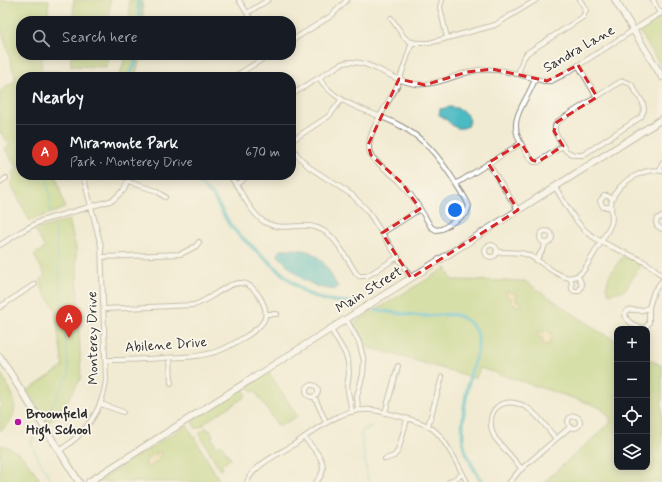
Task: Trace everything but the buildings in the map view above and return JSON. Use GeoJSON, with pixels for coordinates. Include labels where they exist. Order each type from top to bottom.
{"type":"FeatureCollection","features":[{"type":"Feature","properties":{"kind":"main road"},"geometry":{"type":"LineString","coordinates":[[615,0],[662,77]]}},
{"type":"Feature","properties":{"kind":"main road","name":"Main Street"},"geometry":{"type":"LineString","coordinates":[[89,482],[662,119]]}},
{"type":"Feature","properties":{"kind":"main road"},"geometry":{"type":"LineString","coordinates":[[0,357],[79,482]]}},
{"type":"Feature","properties":{"kind":"street"},"geometry":{"type":"LineString","coordinates":[[239,0],[249,16]]}},
{"type":"Feature","properties":{"kind":"street"},"geometry":{"type":"LineString","coordinates":[[247,13],[268,0]]}},
{"type":"Feature","properties":{"kind":"street"},"geometry":{"type":"LineString","coordinates":[[296,38],[331,16],[347,0]]}},
{"type":"Feature","properties":{"kind":"street"},"geometry":{"type":"LineString","coordinates":[[442,0],[440,8],[447,38]]}},
{"type":"Feature","properties":{"kind":"street"},"geometry":{"type":"LineString","coordinates":[[391,18],[404,37],[412,42],[429,43],[495,25],[536,0]]}},
{"type":"Feature","properties":{"kind":"street"},"geometry":{"type":"LineString","coordinates":[[518,74],[523,59],[527,53],[583,17],[586,10],[580,0]]}},
{"type":"Feature","properties":{"kind":"street"},"geometry":{"type":"LineString","coordinates":[[653,0],[661,13]]}},
{"type":"Feature","properties":{"kind":"street","name":"Sandra Lane"},"geometry":{"type":"LineString","coordinates":[[296,92],[341,64],[355,61],[399,79],[417,84],[432,84],[467,72],[484,69],[501,70],[535,79],[550,81],[661,13]]}},
{"type":"Feature","properties":{"kind":"street"},"geometry":{"type":"LineString","coordinates":[[319,78],[326,88],[356,108],[380,117],[408,130],[424,142],[441,161],[469,204],[466,214],[442,229],[436,230],[431,227],[402,183],[373,158],[369,152],[369,141],[380,117],[397,85],[412,42]]}},
{"type":"Feature","properties":{"kind":"street"},"geometry":{"type":"LineString","coordinates":[[242,72],[261,60]]}},
{"type":"Feature","properties":{"kind":"street"},"geometry":{"type":"LineString","coordinates":[[578,65],[597,97]]}},
{"type":"Feature","properties":{"kind":"street"},"geometry":{"type":"LineString","coordinates":[[535,79],[515,122],[515,131],[532,160],[536,162],[563,146]]}},
{"type":"Feature","properties":{"kind":"street"},"geometry":{"type":"LineString","coordinates":[[620,82],[631,84],[644,107],[643,114],[639,119],[581,155],[570,154],[563,146],[555,132],[555,124],[557,122],[620,82]]}},
{"type":"Feature","properties":{"kind":"street"},"geometry":{"type":"LineString","coordinates":[[296,137],[329,116],[342,99]]}},
{"type":"Feature","properties":{"kind":"street"},"geometry":{"type":"LineString","coordinates":[[456,184],[521,143]]}},
{"type":"Feature","properties":{"kind":"street"},"geometry":{"type":"LineString","coordinates":[[296,153],[309,167],[359,201],[372,217],[411,278]]}},
{"type":"Feature","properties":{"kind":"street"},"geometry":{"type":"LineString","coordinates":[[488,163],[518,210]]}},
{"type":"Feature","properties":{"kind":"street"},"geometry":{"type":"LineString","coordinates":[[496,252],[518,252],[530,256],[561,276],[571,278],[578,276],[584,270],[612,220],[612,198],[623,184],[640,173],[650,170],[661,170],[662,163]]}},
{"type":"Feature","properties":{"kind":"street"},"geometry":{"type":"LineString","coordinates":[[0,183],[6,178]]}},
{"type":"Feature","properties":{"kind":"street","name":"Monterey Drive"},"geometry":{"type":"LineString","coordinates":[[59,451],[72,442],[85,429],[97,413],[101,404],[106,381],[102,257],[100,238],[84,180]]}},
{"type":"Feature","properties":{"kind":"street"},"geometry":{"type":"LineString","coordinates":[[232,180],[255,213],[266,222],[272,225],[284,227],[310,225],[328,232],[356,273],[360,276],[367,276],[398,257]]}},
{"type":"Feature","properties":{"kind":"street"},"geometry":{"type":"LineString","coordinates":[[236,185],[242,180]]}},
{"type":"Feature","properties":{"kind":"street"},"geometry":{"type":"LineString","coordinates":[[0,244],[42,221],[113,200],[121,194],[128,182],[157,191],[165,196]]}},
{"type":"Feature","properties":{"kind":"street"},"geometry":{"type":"LineString","coordinates":[[555,187],[573,216],[593,237],[622,252],[643,260],[652,266],[662,276]]}},
{"type":"Feature","properties":{"kind":"street"},"geometry":{"type":"LineString","coordinates":[[611,207],[603,207],[600,201],[604,196],[612,198]]}},
{"type":"Feature","properties":{"kind":"street"},"geometry":{"type":"LineString","coordinates":[[382,233],[420,209]]}},
{"type":"Feature","properties":{"kind":"street"},"geometry":{"type":"LineString","coordinates":[[662,217],[658,218],[656,222],[657,226],[662,229]]}},
{"type":"Feature","properties":{"kind":"street"},"geometry":{"type":"LineString","coordinates":[[102,257],[181,254],[196,246],[199,242]]}},
{"type":"Feature","properties":{"kind":"street"},"geometry":{"type":"LineString","coordinates":[[536,260],[544,248],[545,243]]}},
{"type":"Feature","properties":{"kind":"street"},"geometry":{"type":"LineString","coordinates":[[571,278],[572,289],[574,291],[579,291],[582,285],[578,276]]}},
{"type":"Feature","properties":{"kind":"street"},"geometry":{"type":"LineString","coordinates":[[649,307],[646,310],[640,311],[628,310],[625,313],[625,318],[641,328],[646,327],[649,323],[649,307],[654,291],[662,281]]}},
{"type":"Feature","properties":{"kind":"street"},"geometry":{"type":"LineString","coordinates":[[104,309],[194,305],[202,303],[231,285],[239,283],[245,284],[254,289],[263,302],[266,309],[266,314],[277,314]]}},
{"type":"Feature","properties":{"kind":"street"},"geometry":{"type":"LineString","coordinates":[[0,306],[36,284]]}},
{"type":"Feature","properties":{"kind":"street","name":"Abilene Drive"},"geometry":{"type":"LineString","coordinates":[[106,360],[200,356],[226,348],[258,329],[263,323],[266,314]]}},
{"type":"Feature","properties":{"kind":"street"},"geometry":{"type":"LineString","coordinates":[[346,319],[363,353],[364,368],[358,396],[358,410]]}},
{"type":"Feature","properties":{"kind":"street"},"geometry":{"type":"LineString","coordinates":[[330,328],[345,353],[348,362],[349,374],[347,386],[352,412]]}},
{"type":"Feature","properties":{"kind":"street"},"geometry":{"type":"LineString","coordinates":[[170,358],[171,383]]}},
{"type":"Feature","properties":{"kind":"street"},"geometry":{"type":"LineString","coordinates":[[385,413],[398,366]]}},
{"type":"Feature","properties":{"kind":"street"},"geometry":{"type":"LineString","coordinates":[[428,426],[442,377]]}},
{"type":"Feature","properties":{"kind":"street"},"geometry":{"type":"LineString","coordinates":[[314,396],[326,422]]}},
{"type":"Feature","properties":{"kind":"street"},"geometry":{"type":"LineString","coordinates":[[522,469],[492,433],[492,414],[498,407],[502,404],[510,402],[527,408],[556,439]]}},
{"type":"Feature","properties":{"kind":"street"},"geometry":{"type":"LineString","coordinates":[[101,404],[123,412]]}},
{"type":"Feature","properties":{"kind":"street"},"geometry":{"type":"LineString","coordinates":[[247,482],[252,473],[258,468],[326,422],[358,410],[373,410],[428,426],[442,439],[467,482]]}},
{"type":"Feature","properties":{"kind":"street"},"geometry":{"type":"LineString","coordinates":[[385,459],[394,456],[398,451],[407,419]]}},
{"type":"Feature","properties":{"kind":"street"},"geometry":{"type":"LineString","coordinates":[[510,482],[522,469],[570,427]]}},
{"type":"Feature","properties":{"kind":"street"},"geometry":{"type":"LineString","coordinates":[[304,437],[322,462],[322,473],[316,482]]}},
{"type":"Feature","properties":{"kind":"street"},"geometry":{"type":"LineString","coordinates":[[449,482],[463,474]]}},
{"type":"Feature","properties":{"kind":"highlighted area"},"geometry":{"type":"Polygon","coordinates":[[[578,65],[597,97],[557,122],[554,131],[563,146],[538,162],[532,160],[521,143],[488,163],[518,210],[411,278],[382,233],[420,209],[402,183],[371,155],[368,145],[399,79],[425,85],[467,72],[492,69],[547,81],[578,65]]]}},
{"type":"Feature","properties":{"kind":"green space"},"geometry":{"type":"Polygon","coordinates":[[[0,0],[49,0],[47,16],[16,16],[16,60],[42,60],[41,71],[59,72],[16,72],[16,80],[3,34],[0,30],[0,0]]]}},
{"type":"Feature","properties":{"kind":"green space"},"geometry":{"type":"Polygon","coordinates":[[[74,0],[110,0],[109,16],[73,16],[74,0]]]}},
{"type":"Feature","properties":{"kind":"green space"},"geometry":{"type":"Polygon","coordinates":[[[129,0],[142,0],[144,16],[130,16],[129,0]]]}},
{"type":"Feature","properties":{"kind":"green space"},"geometry":{"type":"Polygon","coordinates":[[[662,17],[662,68],[640,32],[642,29],[662,17]]]}},
{"type":"Feature","properties":{"kind":"green space"},"geometry":{"type":"Polygon","coordinates":[[[71,60],[108,60],[107,67],[71,66],[71,60]]]}},
{"type":"Feature","properties":{"kind":"green space"},"geometry":{"type":"Polygon","coordinates":[[[124,60],[140,60],[136,72],[121,72],[124,60]]]}},
{"type":"Feature","properties":{"kind":"green space"},"geometry":{"type":"Polygon","coordinates":[[[16,80],[16,166],[5,149],[10,145],[0,133],[0,91],[16,80]]]}},
{"type":"Feature","properties":{"kind":"green space"},"geometry":{"type":"Polygon","coordinates":[[[16,170],[16,180],[57,180],[65,208],[30,221],[11,184],[14,179],[12,173],[16,170]]]}},
{"type":"Feature","properties":{"kind":"green space"},"geometry":{"type":"Polygon","coordinates":[[[69,220],[76,248],[81,378],[61,412],[48,423],[27,391],[63,367],[55,309],[42,289],[41,279],[45,275],[34,255],[45,248],[35,230],[69,220]]]}},
{"type":"Feature","properties":{"kind":"green space"},"geometry":{"type":"Polygon","coordinates":[[[623,256],[640,262],[639,268],[625,290],[609,294],[606,287],[609,276],[623,256]]]}},
{"type":"Feature","properties":{"kind":"green space"},"geometry":{"type":"Polygon","coordinates":[[[446,268],[452,280],[525,281],[598,331],[614,339],[614,470],[650,470],[650,360],[662,366],[662,482],[544,482],[611,422],[608,415],[603,410],[591,404],[480,368],[476,378],[367,347],[354,323],[446,268]]]}},
{"type":"Feature","properties":{"kind":"green space"},"geometry":{"type":"Polygon","coordinates":[[[269,372],[297,416],[279,427],[255,391],[252,392],[248,385],[269,372]]]}},
{"type":"Feature","properties":{"kind":"green space"},"geometry":{"type":"Polygon","coordinates":[[[0,373],[14,398],[15,404],[13,416],[6,426],[0,431],[0,373]]]}},
{"type":"Feature","properties":{"kind":"green space"},"geometry":{"type":"Polygon","coordinates":[[[243,388],[246,394],[245,397],[204,423],[204,425],[195,428],[192,420],[243,388]]]}},
{"type":"Feature","properties":{"kind":"green space"},"geometry":{"type":"Polygon","coordinates":[[[187,425],[218,478],[217,482],[97,482],[187,425]]]}},
{"type":"Feature","properties":{"kind":"green space"},"geometry":{"type":"Polygon","coordinates":[[[206,427],[213,435],[211,438],[216,447],[221,444],[231,459],[221,464],[223,468],[222,470],[200,436],[200,433],[206,427]]]}},
{"type":"Feature","properties":{"kind":"green space"},"geometry":{"type":"Polygon","coordinates":[[[0,445],[20,454],[41,482],[0,482],[0,445]]]}},
{"type":"Feature","properties":{"kind":"sand"},"geometry":{"type":"Polygon","coordinates":[[[507,291],[516,294],[516,301],[521,302],[522,305],[519,306],[512,304],[511,298],[506,295],[507,291]]]}},
{"type":"Feature","properties":{"kind":"sand"},"geometry":{"type":"Polygon","coordinates":[[[546,330],[549,331],[553,339],[549,341],[549,345],[543,344],[542,338],[537,334],[539,331],[543,333],[546,330]]]}},
{"type":"Feature","properties":{"kind":"sand"},"geometry":{"type":"Polygon","coordinates":[[[158,451],[161,452],[158,461],[151,467],[145,466],[146,460],[151,457],[150,454],[156,455],[158,451]]]}},
{"type":"Feature","properties":{"kind":"water"},"geometry":{"type":"Polygon","coordinates":[[[450,107],[457,108],[466,114],[470,120],[468,126],[463,128],[455,127],[439,115],[440,109],[450,107]]]}},
{"type":"Feature","properties":{"kind":"water"},"geometry":{"type":"Polygon","coordinates":[[[285,249],[304,250],[315,255],[327,267],[338,287],[335,290],[318,287],[302,279],[278,256],[279,251],[285,249]]]}},
{"type":"Feature","properties":{"kind":"waterway"},"geometry":{"type":"LineString","coordinates":[[138,0],[140,16]]}},
{"type":"Feature","properties":{"kind":"waterway"},"geometry":{"type":"LineString","coordinates":[[131,72],[135,65],[136,60]]}},
{"type":"Feature","properties":{"kind":"waterway"},"geometry":{"type":"LineString","coordinates":[[47,180],[50,198],[50,213]]}},
{"type":"Feature","properties":{"kind":"waterway"},"geometry":{"type":"LineString","coordinates":[[195,180],[213,196],[230,225],[239,235],[306,293],[324,300],[357,303]]}},
{"type":"Feature","properties":{"kind":"waterway"},"geometry":{"type":"LineString","coordinates":[[49,412],[69,374],[55,227]]}},
{"type":"Feature","properties":{"kind":"waterway"},"geometry":{"type":"LineString","coordinates":[[376,310],[424,316],[459,316],[466,320],[476,331],[478,336],[477,355],[471,372],[463,415],[463,441],[471,463],[482,482]]}},
{"type":"Feature","properties":{"kind":"waterway"},"geometry":{"type":"LineString","coordinates":[[368,481],[361,434],[365,429],[372,426]]}},
{"type":"Feature","properties":{"kind":"waterway"},"geometry":{"type":"LineString","coordinates":[[35,433],[31,445],[52,482]]}},
{"type":"Feature","properties":{"kind":"place","name":"Miramonte Park"},"geometry":{"type":"Point","coordinates":[69,338]}},
{"type":"Feature","properties":{"kind":"place","name":"Broomfield High School"},"geometry":{"type":"Point","coordinates":[18,422]}}]}
